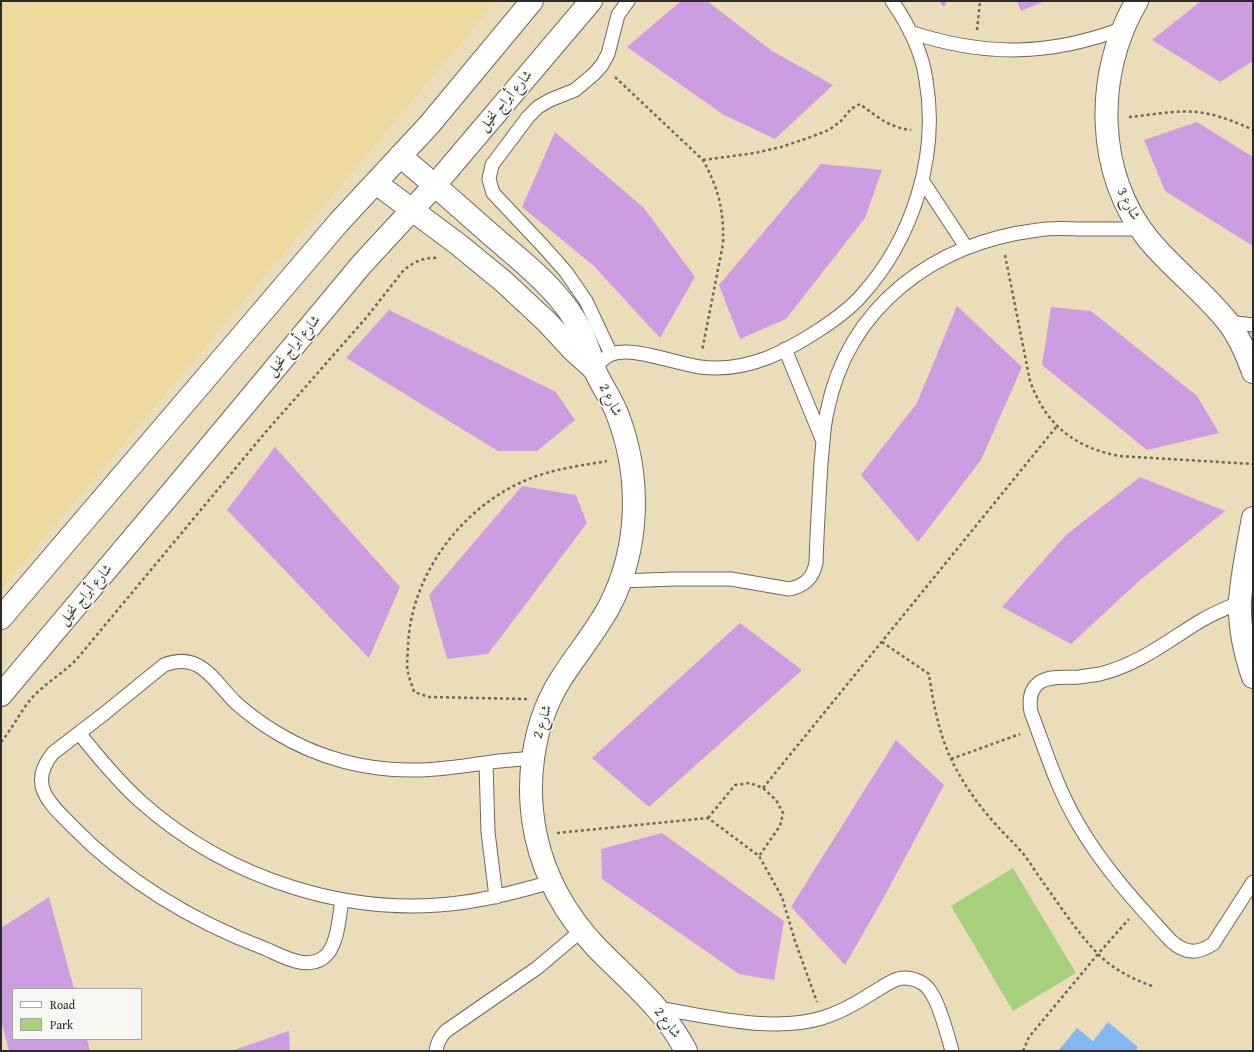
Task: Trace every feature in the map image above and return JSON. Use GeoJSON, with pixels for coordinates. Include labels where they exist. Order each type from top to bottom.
{"type":"FeatureCollection","features":[{"type":"Feature","properties":{"kind":"street"},"geometry":{"type":"LineString","coordinates":[[1,618],[339,222],[429,125],[532,1]]}},
{"type":"Feature","properties":{"kind":"street","name":"شارع أبراج نخيل"},"geometry":{"type":"LineString","coordinates":[[1,695],[362,264],[435,185],[591,1]]}},
{"type":"Feature","properties":{"kind":"street","name":"شارع 3"},"geometry":{"type":"LineString","coordinates":[[1137,1],[1124,28],[1110,73],[1107,96],[1107,120],[1108,143],[1112,166],[1128,209],[1140,229],[1159,251],[1228,322],[1240,340],[1253,372]]}},
{"type":"Feature","properties":{"kind":"street","name":"شارع 2"},"geometry":{"type":"LineString","coordinates":[[400,156],[543,280],[560,299],[582,332],[590,351],[595,370],[617,412],[625,434],[633,482],[634,513],[627,557],[610,605],[590,638],[567,669],[550,699],[540,725],[533,758],[531,784],[532,810],[542,860],[551,882],[565,908],[582,930],[657,1008],[679,1038],[686,1051]]}},
{"type":"Feature","properties":{"kind":"street","name":"شارع 2"},"geometry":{"type":"LineString","coordinates":[[376,183],[503,280],[595,370]]}},
{"type":"Feature","properties":{"kind":"street"},"geometry":{"type":"LineString","coordinates":[[1253,518],[1243,571],[1240,602],[1242,633],[1248,663],[1253,677]]}},
{"type":"Feature","properties":{"kind":"lane"},"geometry":{"type":"LineString","coordinates":[[611,354],[586,301],[566,272],[493,193],[489,179],[492,165],[528,117],[538,107],[550,100],[575,90],[602,65],[608,54],[618,15],[628,1]]}},
{"type":"Feature","properties":{"kind":"lane"},"geometry":{"type":"LineString","coordinates":[[595,370],[604,358],[611,354],[627,351],[699,367],[727,367],[748,364],[767,358],[825,325],[861,296],[878,276],[905,230],[915,205],[927,154],[929,128],[929,102],[926,79],[910,32],[892,1]]}},
{"type":"Feature","properties":{"kind":"lane"},"geometry":{"type":"LineString","coordinates":[[910,32],[931,39],[975,48],[1019,50],[1061,46],[1124,28]]}},
{"type":"Feature","properties":{"kind":"lane"},"geometry":{"type":"LineString","coordinates":[[922,180],[966,248]]}},
{"type":"Feature","properties":{"kind":"lane"},"geometry":{"type":"LineString","coordinates":[[619,581],[731,579],[789,589],[797,588],[805,584],[812,575],[816,563],[826,413],[836,378],[845,358],[859,333],[876,310],[895,290],[917,273],[941,259],[966,248],[1002,236],[1039,229],[1140,229]]}},
{"type":"Feature","properties":{"kind":"lane"},"geometry":{"type":"LineString","coordinates":[[861,296],[876,310]]}},
{"type":"Feature","properties":{"kind":"lane"},"geometry":{"type":"LineString","coordinates":[[1228,322],[1253,325]]}},
{"type":"Feature","properties":{"kind":"lane"},"geometry":{"type":"LineString","coordinates":[[785,349],[823,441]]}},
{"type":"Feature","properties":{"kind":"lane"},"geometry":{"type":"LineString","coordinates":[[1240,602],[1203,620],[1151,653],[1124,666],[1093,675],[1047,679],[1040,682],[1030,696],[1030,704],[1031,712],[1037,728],[1061,789],[1076,821],[1096,851],[1140,907],[1171,942],[1187,951],[1196,952],[1213,944],[1253,882]]}},
{"type":"Feature","properties":{"kind":"lane"},"geometry":{"type":"LineString","coordinates":[[342,900],[334,944],[329,953],[322,959],[313,962],[303,963],[249,943],[205,924],[164,900],[124,873],[88,842],[54,808],[44,791],[42,776],[46,761],[53,753],[164,665],[174,661],[185,660],[195,663],[204,669],[236,703],[260,722],[297,744],[319,754],[366,766],[414,770],[463,767],[533,758]]}},
{"type":"Feature","properties":{"kind":"lane"},"geometry":{"type":"LineString","coordinates":[[79,733],[108,769],[140,801],[175,829],[214,854],[262,876],[298,889],[342,900],[380,904],[433,906],[496,897],[551,882]]}},
{"type":"Feature","properties":{"kind":"lane"},"geometry":{"type":"LineString","coordinates":[[486,763],[488,832],[496,897]]}},
{"type":"Feature","properties":{"kind":"lane"},"geometry":{"type":"LineString","coordinates":[[436,1051],[437,1043],[446,1031],[538,968],[582,930]]}},
{"type":"Feature","properties":{"kind":"lane"},"geometry":{"type":"LineString","coordinates":[[657,1008],[758,1024],[802,1022],[823,1018],[862,1000],[892,981],[900,978],[908,978],[925,985],[931,992],[952,1051]]}},
{"type":"Feature","properties":{"kind":"path"},"geometry":{"type":"LineString","coordinates":[[975,48],[980,1]]}},
{"type":"Feature","properties":{"kind":"path"},"geometry":{"type":"LineString","coordinates":[[602,65],[702,160],[718,192],[722,209],[722,244],[720,262],[699,367]]}},
{"type":"Feature","properties":{"kind":"path"},"geometry":{"type":"LineString","coordinates":[[702,160],[755,153],[782,147],[808,138],[829,130],[841,121],[851,109],[860,104],[884,122],[895,126],[917,130],[929,128]]}},
{"type":"Feature","properties":{"kind":"path"},"geometry":{"type":"LineString","coordinates":[[1107,120],[1177,112],[1198,112],[1236,122],[1253,130]]}},
{"type":"Feature","properties":{"kind":"path"},"geometry":{"type":"LineString","coordinates":[[1002,236],[1030,381],[1036,398],[1045,413],[1056,426],[1085,446],[1119,456],[1253,464]]}},
{"type":"Feature","properties":{"kind":"path"},"geometry":{"type":"LineString","coordinates":[[1,742],[31,699],[42,687],[67,669],[76,660],[264,434],[366,318],[403,271],[409,266],[423,259],[447,259],[459,245]]}},
{"type":"Feature","properties":{"kind":"path"},"geometry":{"type":"LineString","coordinates":[[763,788],[1056,426]]}},
{"type":"Feature","properties":{"kind":"path"},"geometry":{"type":"LineString","coordinates":[[550,699],[429,697],[414,692],[407,671],[408,634],[415,606],[424,580],[438,555],[455,532],[476,512],[498,495],[524,481],[550,471],[630,457]]}},
{"type":"Feature","properties":{"kind":"path"},"geometry":{"type":"LineString","coordinates":[[882,642],[929,674],[940,728],[951,759],[965,784],[981,807],[1020,849],[1076,928],[1098,954],[1123,973],[1152,986]]}},
{"type":"Feature","properties":{"kind":"path"},"geometry":{"type":"LineString","coordinates":[[951,759],[1037,728]]}},
{"type":"Feature","properties":{"kind":"path"},"geometry":{"type":"LineString","coordinates":[[708,818],[734,785],[750,783],[763,788],[776,800],[783,813],[780,826],[759,856]]}},
{"type":"Feature","properties":{"kind":"path"},"geometry":{"type":"LineString","coordinates":[[536,835],[708,818],[759,856],[782,897],[795,941],[823,1018]]}},
{"type":"Feature","properties":{"kind":"path"},"geometry":{"type":"LineString","coordinates":[[1023,1051],[1029,1037],[1098,954],[1140,907]]}},
{"type":"Feature","properties":{"kind":"green space"},"geometry":{"type":"Polygon","coordinates":[[[1013,868],[1076,973],[1013,1011],[951,906],[1013,868]]]}},
{"type":"Feature","properties":{"kind":"sand"},"geometry":{"type":"Polygon","coordinates":[[[1,1],[496,1],[1,589],[1,1]]]}},
{"type":"Feature","properties":{"kind":"water"},"geometry":{"type":"Polygon","coordinates":[[[1108,1022],[1138,1047],[1135,1051],[1058,1051],[1077,1028],[1093,1041],[1108,1022]]]}},
{"type":"Feature","properties":{"kind":"building"},"geometry":{"type":"Polygon","coordinates":[[[681,1],[707,1],[772,51],[833,85],[775,139],[724,115],[627,47],[681,1]]]}},
{"type":"Feature","properties":{"kind":"building"},"geometry":{"type":"Polygon","coordinates":[[[939,1],[947,1],[944,7],[939,1]]]}},
{"type":"Feature","properties":{"kind":"building"},"geometry":{"type":"Polygon","coordinates":[[[1017,1],[1045,1],[1021,11],[1017,1]]]}},
{"type":"Feature","properties":{"kind":"building"},"geometry":{"type":"Polygon","coordinates":[[[1201,1],[1253,1],[1253,61],[1220,82],[1152,40],[1201,1]]]}},
{"type":"Feature","properties":{"kind":"building"},"geometry":{"type":"Polygon","coordinates":[[[1197,122],[1253,157],[1253,246],[1165,191],[1144,140],[1197,122]]]}},
{"type":"Feature","properties":{"kind":"building"},"geometry":{"type":"Polygon","coordinates":[[[555,132],[644,208],[695,277],[660,338],[594,266],[522,207],[555,132]]]}},
{"type":"Feature","properties":{"kind":"building"},"geometry":{"type":"Polygon","coordinates":[[[821,164],[882,170],[865,218],[786,319],[740,339],[719,285],[821,164]]]}},
{"type":"Feature","properties":{"kind":"building"},"geometry":{"type":"Polygon","coordinates":[[[957,306],[1022,367],[981,460],[918,542],[861,475],[917,403],[957,306]]]}},
{"type":"Feature","properties":{"kind":"building"},"geometry":{"type":"Polygon","coordinates":[[[1051,307],[1091,311],[1197,396],[1219,433],[1147,450],[1042,365],[1051,307]]]}},
{"type":"Feature","properties":{"kind":"building"},"geometry":{"type":"Polygon","coordinates":[[[389,310],[556,392],[575,420],[537,451],[498,451],[346,358],[389,310]]]}},
{"type":"Feature","properties":{"kind":"building"},"geometry":{"type":"Polygon","coordinates":[[[275,447],[400,587],[369,658],[227,510],[275,447]]]}},
{"type":"Feature","properties":{"kind":"building"},"geometry":{"type":"Polygon","coordinates":[[[1140,477],[1225,511],[1139,581],[1071,644],[1002,607],[1066,535],[1140,477]]]}},
{"type":"Feature","properties":{"kind":"building"},"geometry":{"type":"Polygon","coordinates":[[[522,486],[576,495],[587,523],[488,654],[447,659],[429,595],[522,486]]]}},
{"type":"Feature","properties":{"kind":"building"},"geometry":{"type":"Polygon","coordinates":[[[740,623],[802,670],[649,807],[592,758],[740,623]]]}},
{"type":"Feature","properties":{"kind":"building"},"geometry":{"type":"Polygon","coordinates":[[[896,740],[944,785],[883,899],[845,965],[791,907],[896,740]]]}},
{"type":"Feature","properties":{"kind":"building"},"geometry":{"type":"Polygon","coordinates":[[[662,833],[784,921],[774,980],[739,974],[602,879],[601,849],[662,833]]]}},
{"type":"Feature","properties":{"kind":"building"},"geometry":{"type":"Polygon","coordinates":[[[49,897],[74,988],[12,988],[12,1040],[87,1040],[90,1051],[9,1051],[1,1020],[1,928],[49,897]]]}},
{"type":"Feature","properties":{"kind":"building"},"geometry":{"type":"Polygon","coordinates":[[[289,1031],[290,1051],[231,1051],[289,1031]]]}}]}
